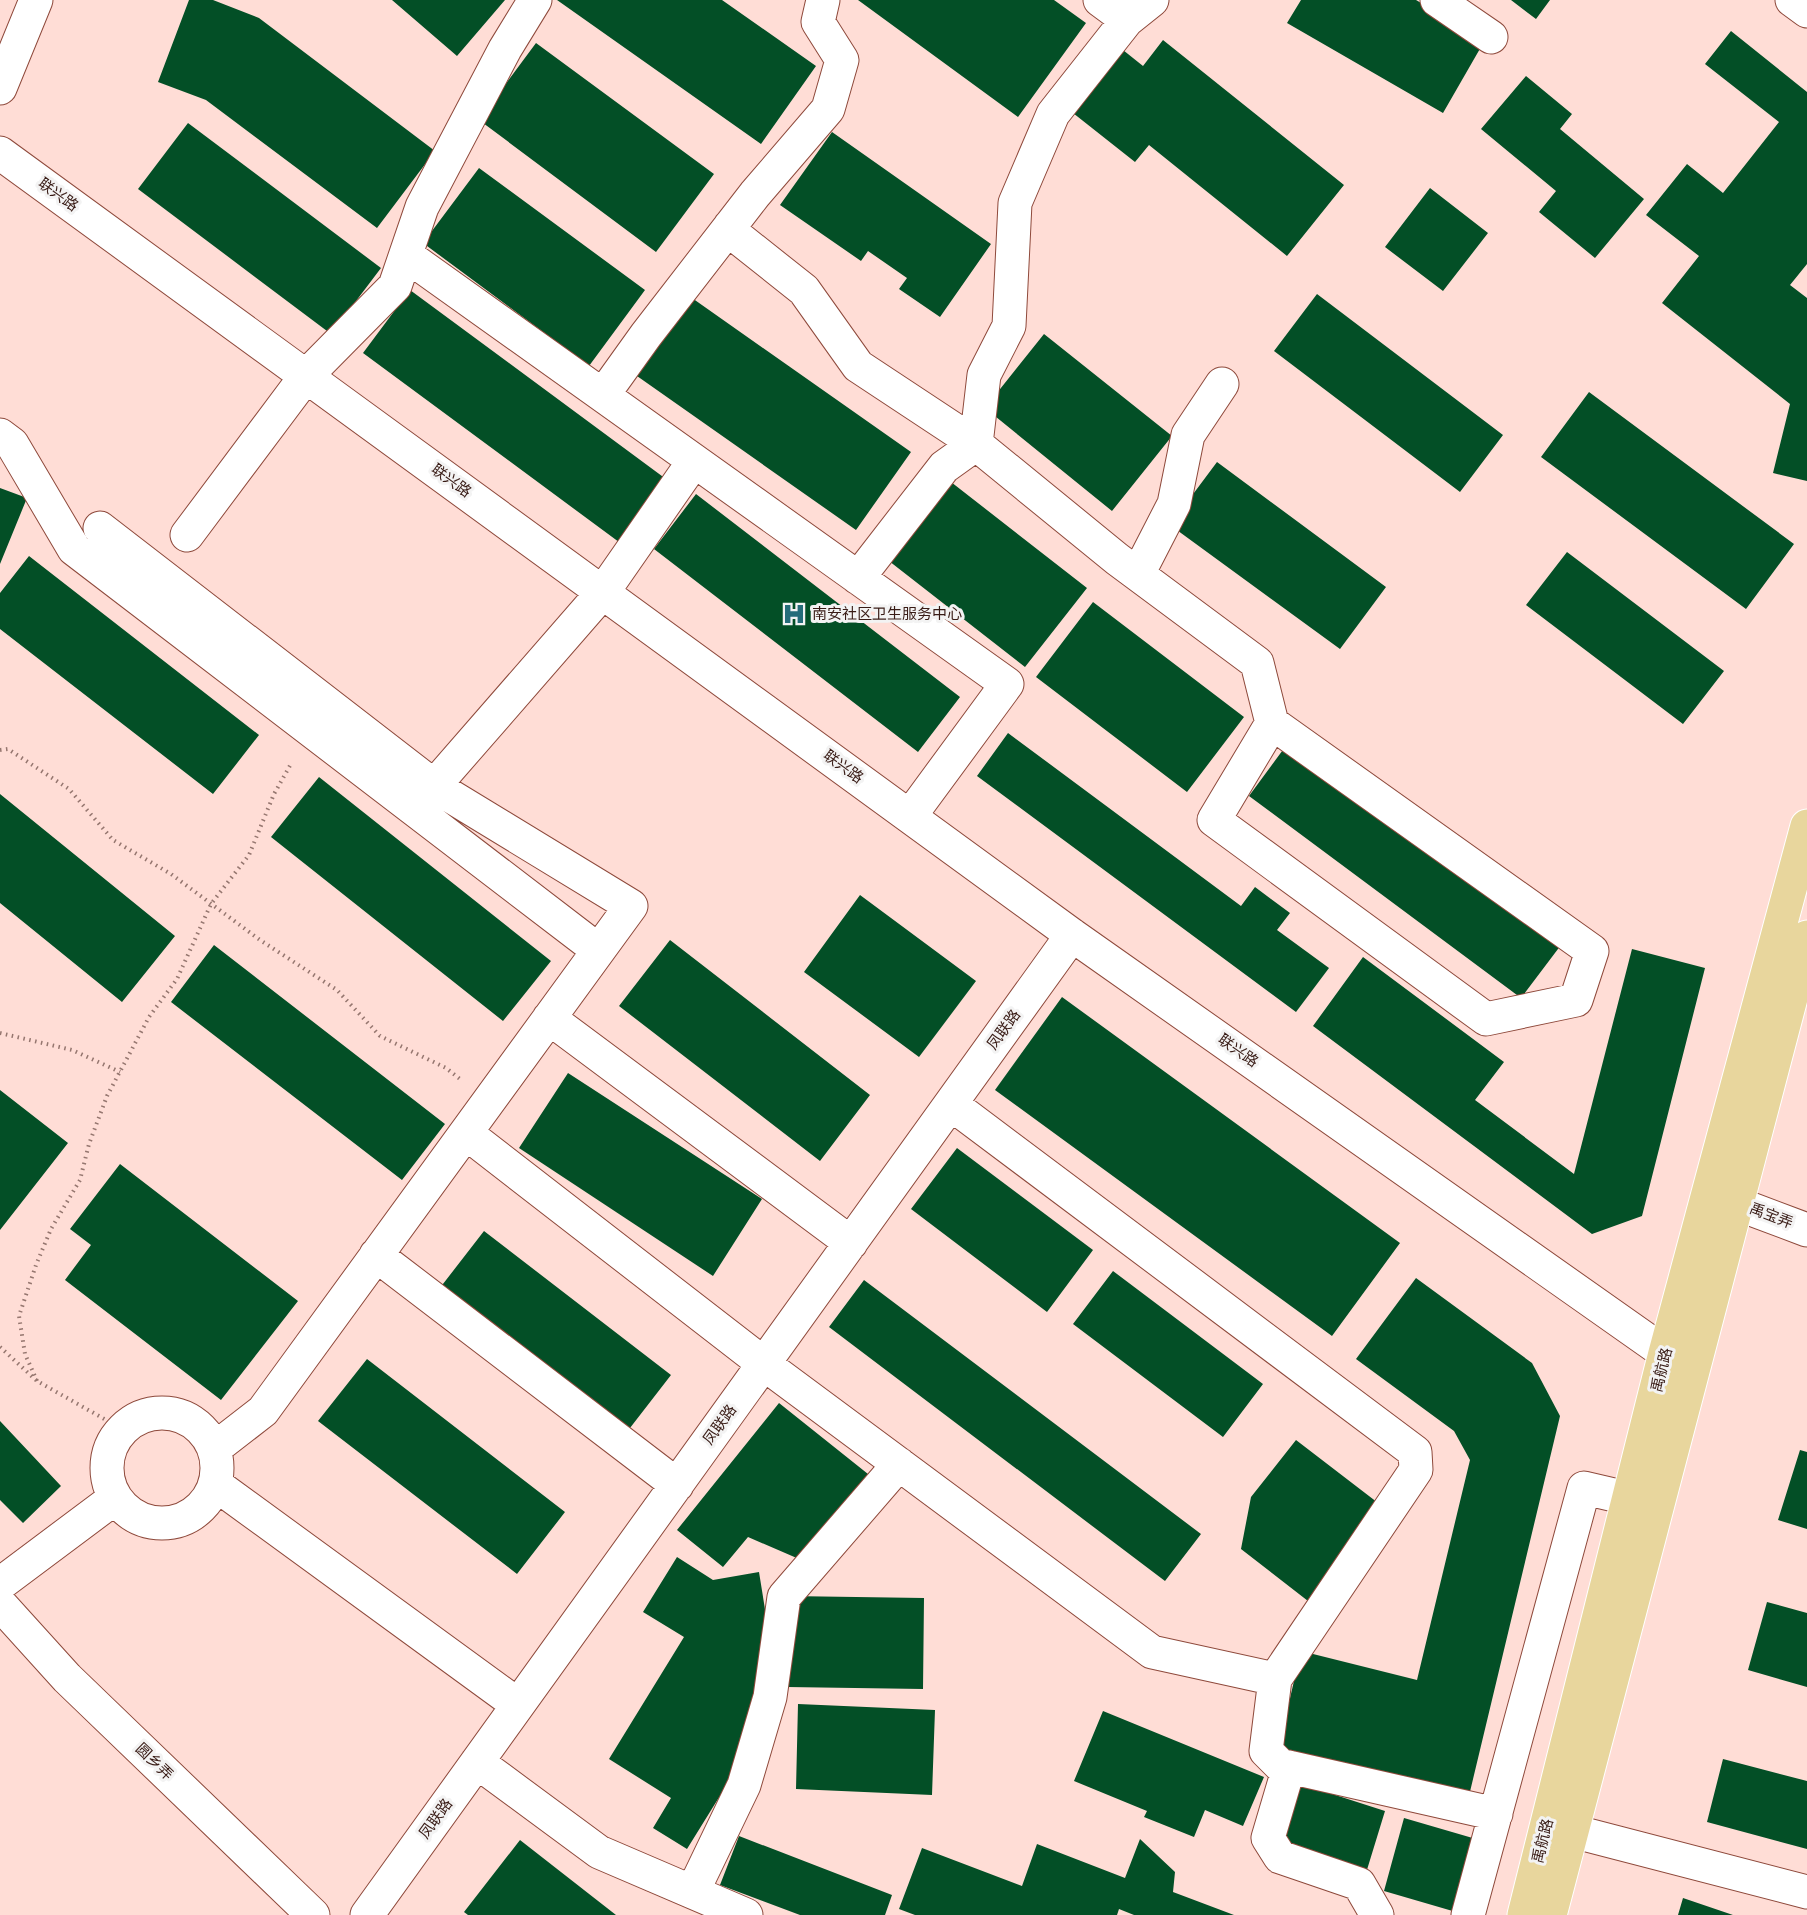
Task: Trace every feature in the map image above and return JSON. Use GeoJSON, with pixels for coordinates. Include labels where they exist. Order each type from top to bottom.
{"type":"FeatureCollection","features":[{"type":"Feature","properties":{"kind":"main road","name":"禹航路"},"geometry":{"type":"LineString","coordinates":[[1550,1915],[1572,1831],[1644,1502],[1665,1353],[1807,826]]}},
{"type":"Feature","properties":{"kind":"main road","name":"禹航路"},"geometry":{"type":"LineString","coordinates":[[1524,1915],[1644,1502],[1693,1373],[1735,1203],[1807,937]]}},
{"type":"Feature","properties":{"kind":"street"},"geometry":{"type":"LineString","coordinates":[[0,88],[36,0]]}},
{"type":"Feature","properties":{"kind":"street"},"geometry":{"type":"LineString","coordinates":[[187,535],[306,376],[395,286],[422,207],[506,49],[535,0]]}},
{"type":"Feature","properties":{"kind":"street"},"geometry":{"type":"LineString","coordinates":[[603,395],[730,226],[828,109],[842,60],[818,22],[823,0]]}},
{"type":"Feature","properties":{"kind":"street"},"geometry":{"type":"LineString","coordinates":[[1100,0],[1127,20]]}},
{"type":"Feature","properties":{"kind":"street"},"geometry":{"type":"LineString","coordinates":[[858,578],[944,467],[976,444],[984,375],[1009,326],[1015,203],[1053,114],[1127,20],[1152,0]]}},
{"type":"Feature","properties":{"kind":"street"},"geometry":{"type":"LineString","coordinates":[[1437,0],[1491,37]]}},
{"type":"Feature","properties":{"kind":"street"},"geometry":{"type":"LineString","coordinates":[[1792,0],[1807,11]]}},
{"type":"Feature","properties":{"kind":"street","name":"联兴路"},"geometry":{"type":"LineString","coordinates":[[0,153],[1072,935],[1693,1373]]}},
{"type":"Feature","properties":{"kind":"street"},"geometry":{"type":"LineString","coordinates":[[730,226],[736,236],[804,290],[858,366],[976,444],[1138,574],[1257,663],[1272,723],[1592,951],[1576,1000],[1486,1019],[1214,820],[1272,723]]}},
{"type":"Feature","properties":{"kind":"street"},"geometry":{"type":"LineString","coordinates":[[406,255],[1007,684],[910,816]]}},
{"type":"Feature","properties":{"kind":"street"},"geometry":{"type":"LineString","coordinates":[[1138,574],[1174,504],[1188,435],[1222,384]]}},
{"type":"Feature","properties":{"kind":"street"},"geometry":{"type":"LineString","coordinates":[[0,435],[12,444],[74,549],[598,950]]}},
{"type":"Feature","properties":{"kind":"street"},"geometry":{"type":"LineString","coordinates":[[434,786],[603,592],[694,461]]}},
{"type":"Feature","properties":{"kind":"street"},"geometry":{"type":"LineString","coordinates":[[100,528],[434,786],[631,906],[263,1411],[214,1449]]}},
{"type":"Feature","properties":{"kind":"street","name":"凤联路"},"geometry":{"type":"LineString","coordinates":[[367,1915],[1072,935]]}},
{"type":"Feature","properties":{"kind":"street"},"geometry":{"type":"LineString","coordinates":[[549,1018],[850,1242]]}},
{"type":"Feature","properties":{"kind":"street"},"geometry":{"type":"LineString","coordinates":[[951,1104],[1415,1452],[1416,1470],[1275,1679],[1266,1751],[1280,1766],[1496,1814]]}},
{"type":"Feature","properties":{"kind":"street"},"geometry":{"type":"LineString","coordinates":[[465,1133],[764,1364],[1152,1652],[1275,1679]]}},
{"type":"Feature","properties":{"kind":"street","name":"禹宝弄"},"geometry":{"type":"LineString","coordinates":[[1735,1203],[1807,1230]]}},
{"type":"Feature","properties":{"kind":"street"},"geometry":{"type":"LineString","coordinates":[[376,1255],[677,1485]]}},
{"type":"Feature","properties":{"kind":"street"},"geometry":{"type":"LineString","coordinates":[[154,1413],[173,1413],[190,1420],[204,1432],[214,1449],[217,1467],[215,1484],[207,1500],[194,1513],[178,1521],[161,1523],[143,1520],[128,1511],[115,1498],[108,1481],[106,1463],[111,1445],[122,1429],[137,1418],[154,1413]]}},
{"type":"Feature","properties":{"kind":"street"},"geometry":{"type":"LineString","coordinates":[[693,1891],[744,1785],[770,1697],[784,1597],[899,1464]]}},
{"type":"Feature","properties":{"kind":"street"},"geometry":{"type":"LineString","coordinates":[[215,1484],[518,1705]]}},
{"type":"Feature","properties":{"kind":"street"},"geometry":{"type":"LineString","coordinates":[[1468,1915],[1584,1488],[1644,1502]]}},
{"type":"Feature","properties":{"kind":"street"},"geometry":{"type":"LineString","coordinates":[[0,1584],[115,1498]]}},
{"type":"Feature","properties":{"kind":"street","name":"圆乡弄"},"geometry":{"type":"LineString","coordinates":[[0,1604],[67,1678],[313,1915]]}},
{"type":"Feature","properties":{"kind":"street"},"geometry":{"type":"LineString","coordinates":[[477,1762],[599,1852],[746,1915]]}},
{"type":"Feature","properties":{"kind":"street"},"geometry":{"type":"LineString","coordinates":[[1289,1767],[1268,1838],[1280,1857],[1359,1884],[1377,1915]]}},
{"type":"Feature","properties":{"kind":"street"},"geometry":{"type":"LineString","coordinates":[[1572,1831],[1807,1892]]}},
{"type":"Feature","properties":{"kind":"path"},"geometry":{"type":"LineString","coordinates":[[37,1381],[25,1354],[19,1316],[51,1229],[80,1180],[99,1115],[120,1072],[149,1017],[177,979],[211,904],[249,855],[274,794],[310,730]]}},
{"type":"Feature","properties":{"kind":"path"},"geometry":{"type":"LineString","coordinates":[[0,750],[8,749],[69,789],[113,840],[171,874],[260,940],[337,990],[380,1035],[446,1068],[488,1102]]}},
{"type":"Feature","properties":{"kind":"path"},"geometry":{"type":"LineString","coordinates":[[0,1033],[72,1050],[120,1072]]}},
{"type":"Feature","properties":{"kind":"path"},"geometry":{"type":"LineString","coordinates":[[0,1347],[37,1381],[122,1429]]}},
{"type":"Feature","properties":{"kind":"building"},"geometry":{"type":"Polygon","coordinates":[[[189,0],[213,0],[259,18],[435,151],[377,228],[206,100],[158,82],[189,0]]]}},
{"type":"Feature","properties":{"kind":"building"},"geometry":{"type":"Polygon","coordinates":[[[392,0],[505,0],[457,56],[392,0]]]}},
{"type":"Feature","properties":{"kind":"building"},"geometry":{"type":"Polygon","coordinates":[[[557,0],[722,0],[816,66],[761,144],[557,0]]]}},
{"type":"Feature","properties":{"kind":"building"},"geometry":{"type":"Polygon","coordinates":[[[858,0],[1054,0],[1086,23],[1018,117],[858,0]]]}},
{"type":"Feature","properties":{"kind":"building"},"geometry":{"type":"Polygon","coordinates":[[[1301,0],[1416,0],[1485,40],[1443,113],[1287,23],[1301,0]]]}},
{"type":"Feature","properties":{"kind":"building"},"geometry":{"type":"Polygon","coordinates":[[[1511,0],[1550,0],[1536,19],[1511,0]]]}},
{"type":"Feature","properties":{"kind":"building"},"geometry":{"type":"Polygon","coordinates":[[[1731,31],[1807,92],[1807,264],[1790,285],[1807,298],[1807,481],[1773,473],[1790,404],[1662,303],[1699,256],[1646,215],[1687,164],[1723,193],[1779,122],[1705,64],[1731,31]]]}},
{"type":"Feature","properties":{"kind":"building"},"geometry":{"type":"Polygon","coordinates":[[[1163,40],[1344,185],[1287,256],[1149,145],[1135,162],[1073,113],[1123,50],[1143,66],[1163,40]]]}},
{"type":"Feature","properties":{"kind":"building"},"geometry":{"type":"Polygon","coordinates":[[[536,43],[714,174],[656,252],[479,120],[536,43]]]}},
{"type":"Feature","properties":{"kind":"building"},"geometry":{"type":"Polygon","coordinates":[[[1526,76],[1572,114],[1560,129],[1644,199],[1595,258],[1539,212],[1556,191],[1481,129],[1526,76]]]}},
{"type":"Feature","properties":{"kind":"building"},"geometry":{"type":"Polygon","coordinates":[[[188,123],[381,268],[331,334],[138,189],[188,123]]]}},
{"type":"Feature","properties":{"kind":"building"},"geometry":{"type":"Polygon","coordinates":[[[832,132],[991,244],[940,317],[899,289],[907,278],[868,251],[861,261],[780,205],[832,132]]]}},
{"type":"Feature","properties":{"kind":"building"},"geometry":{"type":"Polygon","coordinates":[[[479,168],[645,290],[589,366],[423,243],[479,168]]]}},
{"type":"Feature","properties":{"kind":"building"},"geometry":{"type":"Polygon","coordinates":[[[1430,188],[1488,233],[1443,291],[1385,247],[1430,188]]]}},
{"type":"Feature","properties":{"kind":"building"},"geometry":{"type":"Polygon","coordinates":[[[410,290],[670,482],[623,545],[363,353],[410,290]]]}},
{"type":"Feature","properties":{"kind":"building"},"geometry":{"type":"Polygon","coordinates":[[[1317,294],[1503,435],[1460,492],[1274,351],[1317,294]]]}},
{"type":"Feature","properties":{"kind":"building"},"geometry":{"type":"Polygon","coordinates":[[[692,298],[911,452],[856,530],[637,376],[692,298]]]}},
{"type":"Feature","properties":{"kind":"building"},"geometry":{"type":"Polygon","coordinates":[[[1044,334],[1172,436],[1112,511],[985,408],[1044,334]]]}},
{"type":"Feature","properties":{"kind":"building"},"geometry":{"type":"Polygon","coordinates":[[[1589,392],[1794,544],[1746,609],[1541,457],[1589,392]]]}},
{"type":"Feature","properties":{"kind":"building"},"geometry":{"type":"Polygon","coordinates":[[[1217,462],[1386,587],[1340,649],[1170,525],[1217,462]]]}},
{"type":"Feature","properties":{"kind":"building"},"geometry":{"type":"Polygon","coordinates":[[[951,482],[1087,588],[1025,667],[889,561],[951,482]]]}},
{"type":"Feature","properties":{"kind":"building"},"geometry":{"type":"Polygon","coordinates":[[[0,488],[27,498],[0,564],[0,488]]]}},
{"type":"Feature","properties":{"kind":"building"},"geometry":{"type":"Polygon","coordinates":[[[696,494],[960,697],[918,752],[654,549],[696,494]]]}},
{"type":"Feature","properties":{"kind":"building"},"geometry":{"type":"Polygon","coordinates":[[[1567,552],[1724,671],[1683,724],[1526,605],[1567,552]]]}},
{"type":"Feature","properties":{"kind":"building"},"geometry":{"type":"Polygon","coordinates":[[[29,556],[259,735],[213,794],[0,629],[0,593],[29,556]]]}},
{"type":"Feature","properties":{"kind":"building"},"geometry":{"type":"Polygon","coordinates":[[[1093,602],[1244,717],[1187,792],[1036,677],[1093,602]]]}},
{"type":"Feature","properties":{"kind":"building"},"geometry":{"type":"Polygon","coordinates":[[[1008,733],[1241,906],[1255,887],[1290,913],[1277,930],[1329,968],[1296,1012],[977,776],[1008,733]]]}},
{"type":"Feature","properties":{"kind":"building"},"geometry":{"type":"Polygon","coordinates":[[[1288,743],[1561,945],[1521,998],[1249,796],[1288,743]]]}},
{"type":"Feature","properties":{"kind":"building"},"geometry":{"type":"Polygon","coordinates":[[[319,777],[551,961],[503,1021],[271,837],[319,777]]]}},
{"type":"Feature","properties":{"kind":"building"},"geometry":{"type":"Polygon","coordinates":[[[0,794],[175,936],[122,1002],[0,903],[0,794]]]}},
{"type":"Feature","properties":{"kind":"building"},"geometry":{"type":"Polygon","coordinates":[[[860,895],[976,981],[919,1057],[804,972],[860,895]]]}},
{"type":"Feature","properties":{"kind":"building"},"geometry":{"type":"Polygon","coordinates":[[[670,940],[870,1095],[820,1161],[619,1006],[670,940]]]}},
{"type":"Feature","properties":{"kind":"building"},"geometry":{"type":"Polygon","coordinates":[[[214,945],[445,1124],[402,1180],[171,1002],[214,945]]]}},
{"type":"Feature","properties":{"kind":"building"},"geometry":{"type":"Polygon","coordinates":[[[1632,949],[1705,968],[1642,1216],[1592,1234],[1313,1026],[1363,957],[1504,1062],[1475,1100],[1574,1174],[1632,949]]]}},
{"type":"Feature","properties":{"kind":"building"},"geometry":{"type":"Polygon","coordinates":[[[1062,997],[1400,1243],[1332,1336],[995,1090],[1062,997]]]}},
{"type":"Feature","properties":{"kind":"building"},"geometry":{"type":"Polygon","coordinates":[[[568,1073],[762,1199],[713,1276],[519,1148],[568,1073]]]}},
{"type":"Feature","properties":{"kind":"building"},"geometry":{"type":"Polygon","coordinates":[[[0,1090],[68,1143],[0,1230],[0,1090]]]}},
{"type":"Feature","properties":{"kind":"building"},"geometry":{"type":"Polygon","coordinates":[[[957,1148],[1093,1250],[1047,1312],[911,1209],[957,1148]]]}},
{"type":"Feature","properties":{"kind":"building"},"geometry":{"type":"Polygon","coordinates":[[[120,1164],[298,1301],[221,1400],[65,1280],[91,1245],[70,1229],[120,1164]]]}},
{"type":"Feature","properties":{"kind":"building"},"geometry":{"type":"Polygon","coordinates":[[[484,1231],[671,1375],[623,1437],[436,1293],[484,1231]]]}},
{"type":"Feature","properties":{"kind":"building"},"geometry":{"type":"Polygon","coordinates":[[[1113,1271],[1263,1384],[1223,1437],[1073,1324],[1113,1271]]]}},
{"type":"Feature","properties":{"kind":"building"},"geometry":{"type":"Polygon","coordinates":[[[1416,1278],[1532,1363],[1560,1416],[1468,1800],[1277,1754],[1301,1651],[1417,1680],[1470,1460],[1454,1431],[1356,1359],[1416,1278]]]}},
{"type":"Feature","properties":{"kind":"building"},"geometry":{"type":"Polygon","coordinates":[[[864,1280],[1201,1534],[1165,1581],[829,1327],[864,1280]]]}},
{"type":"Feature","properties":{"kind":"building"},"geometry":{"type":"Polygon","coordinates":[[[367,1359],[565,1512],[517,1574],[318,1421],[367,1359]]]}},
{"type":"Feature","properties":{"kind":"building"},"geometry":{"type":"Polygon","coordinates":[[[779,1403],[868,1474],[799,1559],[748,1537],[723,1567],[677,1530],[779,1403]]]}},
{"type":"Feature","properties":{"kind":"building"},"geometry":{"type":"Polygon","coordinates":[[[0,1421],[61,1486],[23,1523],[0,1500],[0,1421]]]}},
{"type":"Feature","properties":{"kind":"building"},"geometry":{"type":"Polygon","coordinates":[[[1296,1440],[1382,1506],[1308,1601],[1241,1549],[1251,1497],[1296,1440]]]}},
{"type":"Feature","properties":{"kind":"building"},"geometry":{"type":"Polygon","coordinates":[[[1800,1450],[1807,1452],[1807,1529],[1778,1520],[1800,1450]]]}},
{"type":"Feature","properties":{"kind":"building"},"geometry":{"type":"Polygon","coordinates":[[[677,1557],[713,1580],[759,1572],[768,1628],[744,1757],[687,1849],[653,1828],[671,1798],[609,1759],[684,1637],[643,1612],[677,1557]]]}},
{"type":"Feature","properties":{"kind":"building"},"geometry":{"type":"Polygon","coordinates":[[[788,1596],[924,1598],[923,1689],[787,1687],[788,1596]]]}},
{"type":"Feature","properties":{"kind":"building"},"geometry":{"type":"Polygon","coordinates":[[[1767,1602],[1807,1613],[1807,1687],[1748,1670],[1767,1602]]]}},
{"type":"Feature","properties":{"kind":"building"},"geometry":{"type":"Polygon","coordinates":[[[798,1704],[935,1710],[932,1795],[796,1789],[798,1704]]]}},
{"type":"Feature","properties":{"kind":"building"},"geometry":{"type":"Polygon","coordinates":[[[1103,1711],[1264,1777],[1243,1826],[1205,1810],[1194,1837],[1144,1817],[1147,1811],[1074,1781],[1103,1711]]]}},
{"type":"Feature","properties":{"kind":"building"},"geometry":{"type":"Polygon","coordinates":[[[1723,1759],[1807,1781],[1807,1849],[1707,1822],[1723,1759]]]}},
{"type":"Feature","properties":{"kind":"building"},"geometry":{"type":"Polygon","coordinates":[[[1298,1783],[1385,1811],[1366,1873],[1279,1845],[1298,1783]]]}},
{"type":"Feature","properties":{"kind":"building"},"geometry":{"type":"Polygon","coordinates":[[[1404,1818],[1476,1839],[1456,1912],[1384,1891],[1404,1818]]]}},
{"type":"Feature","properties":{"kind":"building"},"geometry":{"type":"Polygon","coordinates":[[[739,1836],[892,1895],[885,1915],[800,1915],[720,1885],[739,1836]]]}},
{"type":"Feature","properties":{"kind":"building"},"geometry":{"type":"Polygon","coordinates":[[[1140,1839],[1175,1872],[1173,1892],[1234,1915],[1134,1915],[1119,1909],[1117,1915],[915,1915],[899,1909],[922,1848],[1022,1886],[1037,1844],[1125,1878],[1140,1839]]]}},
{"type":"Feature","properties":{"kind":"building"},"geometry":{"type":"Polygon","coordinates":[[[520,1840],[616,1915],[468,1915],[464,1912],[520,1840]]]}},
{"type":"Feature","properties":{"kind":"building"},"geometry":{"type":"Polygon","coordinates":[[[1683,1898],[1733,1915],[1678,1915],[1683,1898]]]}},
{"type":"Feature","properties":{"kind":"place","name":"南安社区卫生服务中心"},"geometry":{"type":"Point","coordinates":[794,614]}}]}
